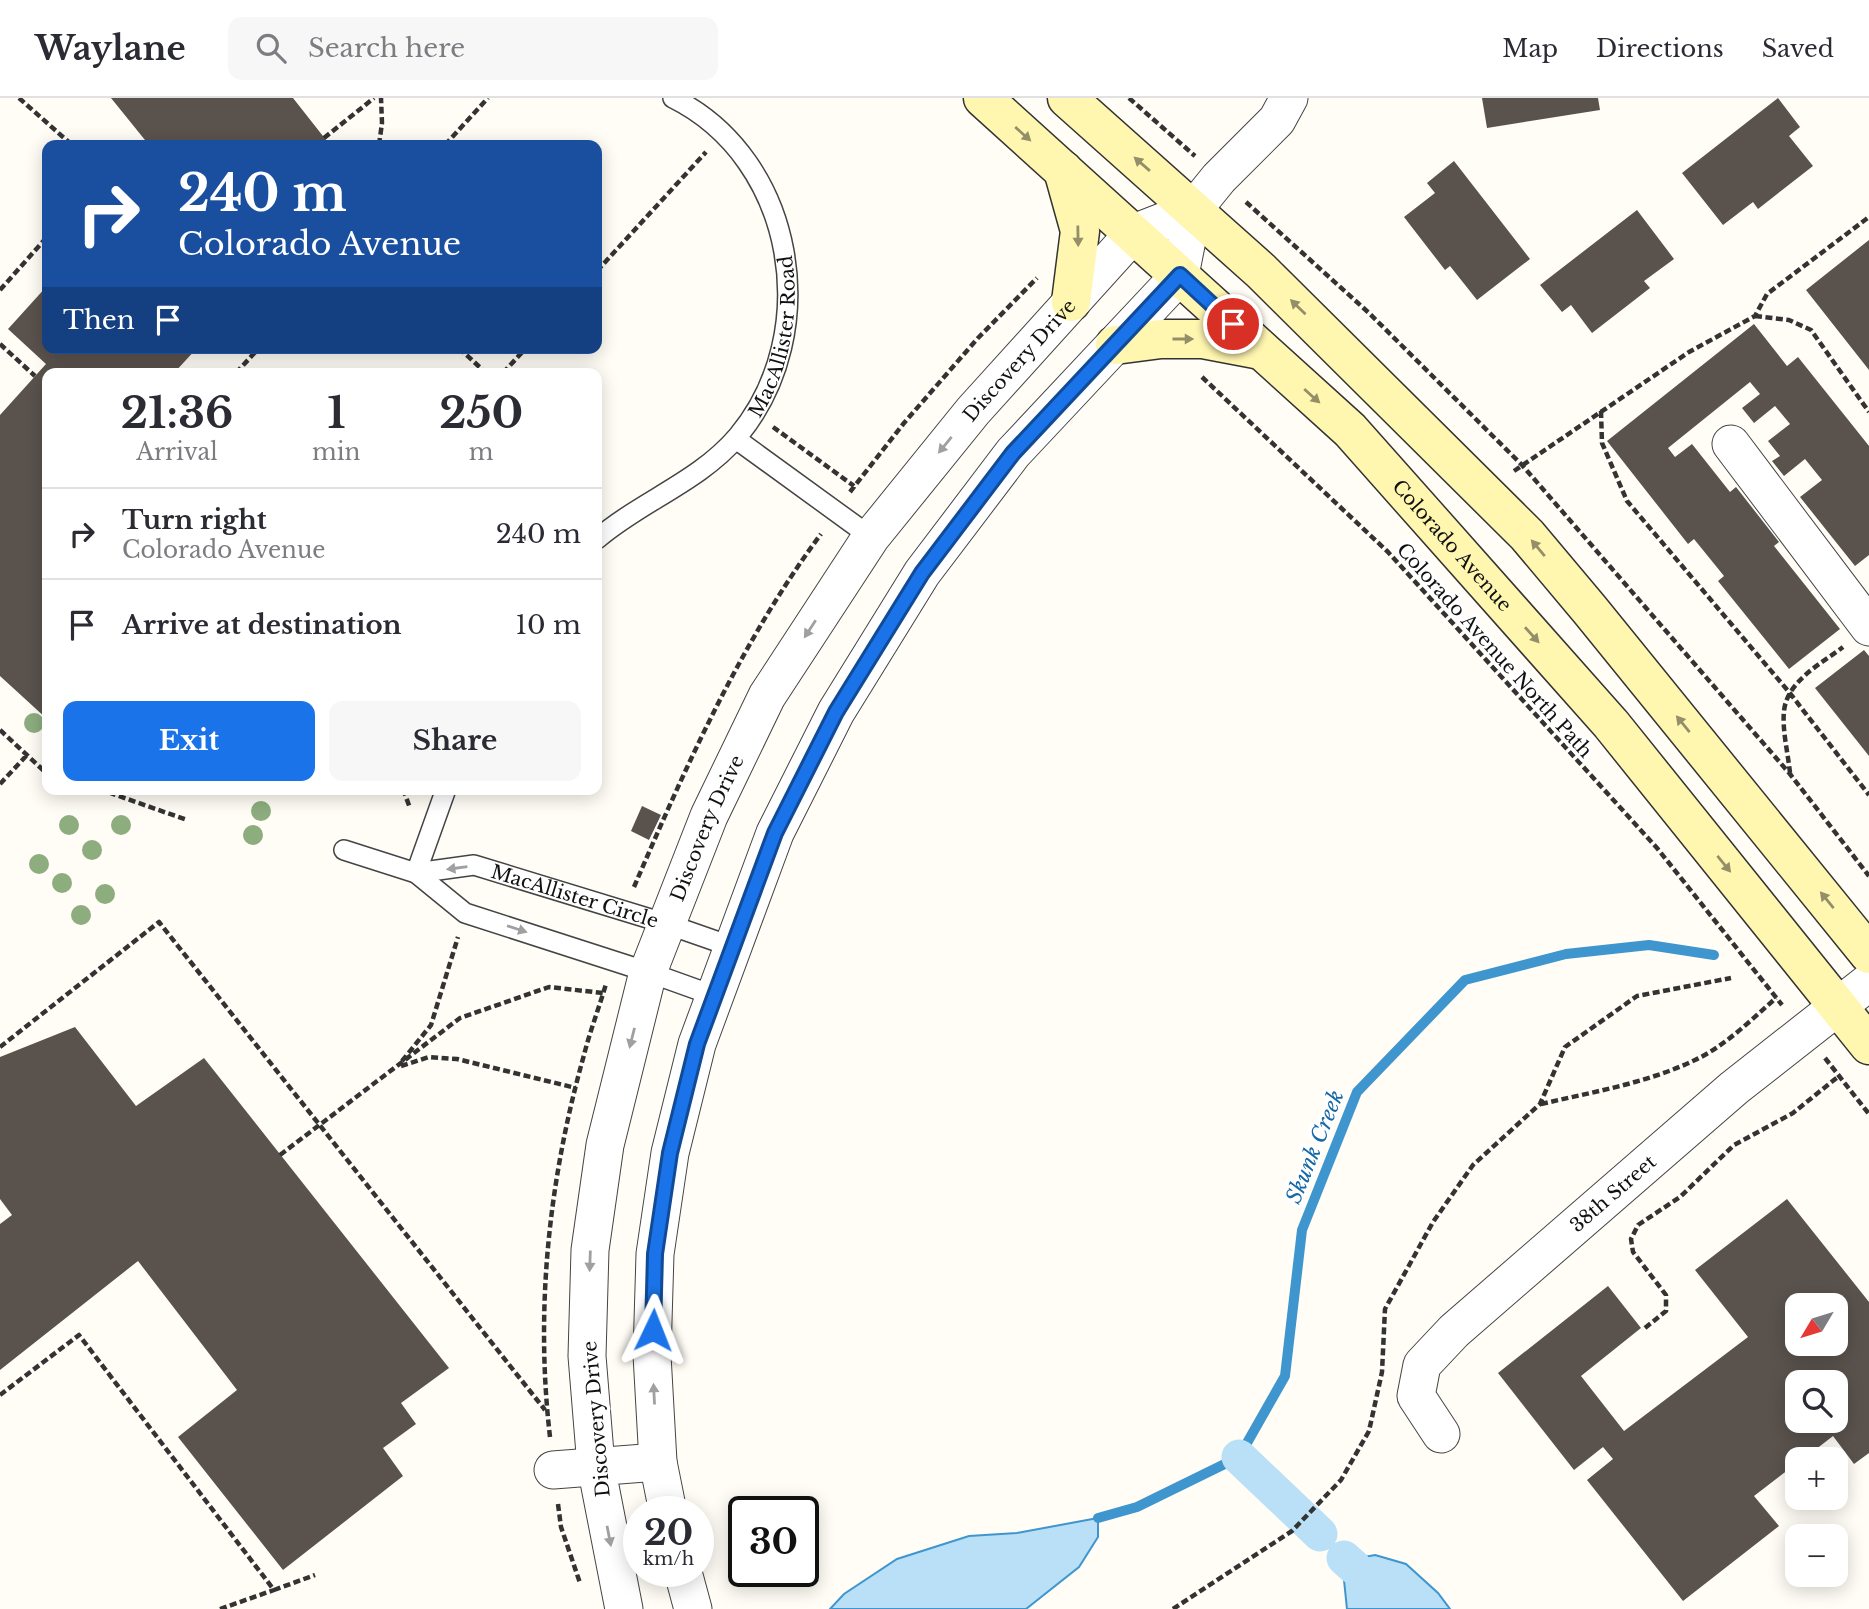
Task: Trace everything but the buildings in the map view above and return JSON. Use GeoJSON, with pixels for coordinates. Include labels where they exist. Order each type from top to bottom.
{"type":"FeatureCollection","features":[{"type":"Feature","properties":{"kind":"main road","name":"Colorado Avenue"},"geometry":{"type":"LineString","coordinates":[[983,98],[1350,430],[1611,724],[1869,1045]]}},
{"type":"Feature","properties":{"kind":"main road"},"geometry":{"type":"LineString","coordinates":[[1067,98],[1270,280],[1527,535],[1869,954]]}},
{"type":"Feature","properties":{"kind":"main road"},"geometry":{"type":"LineString","coordinates":[[1063,170],[1080,231],[1071,302]]}},
{"type":"Feature","properties":{"kind":"main road"},"geometry":{"type":"LineString","coordinates":[[1115,345],[1161,339],[1203,339],[1261,350]]}},
{"type":"Feature","properties":{"kind":"street"},"geometry":{"type":"LineString","coordinates":[[665,1496],[658,1462],[652,1355],[655,1254],[670,1153],[697,1044],[775,833],[836,712],[922,573],[1013,453],[1180,275],[1193,209],[1219,178],[1277,120],[1289,98]]}},
{"type":"Feature","properties":{"kind":"street","name":"Discovery Drive"},"geometry":{"type":"LineString","coordinates":[[623,1605],[596,1466],[587,1356],[590,1250],[605,1145],[649,972],[709,816],[767,696],[871,537],[972,411],[1134,233],[1193,209]]}},
{"type":"Feature","properties":{"kind":"street"},"geometry":{"type":"LineString","coordinates":[[1731,444],[1864,610]]}},
{"type":"Feature","properties":{"kind":"street","name":"38th Street"},"geometry":{"type":"LineString","coordinates":[[1441,1434],[1416,1396],[1422,1365],[1454,1331],[1734,1088],[1869,982]]}},
{"type":"Feature","properties":{"kind":"street"},"geometry":{"type":"LineString","coordinates":[[554,1470],[658,1462]]}},
{"type":"Feature","properties":{"kind":"lane","name":"MacAllister Road"},"geometry":{"type":"LineString","coordinates":[[602,535],[700,473],[736,439],[756,413],[777,367],[788,319],[788,270],[778,222],[757,177],[726,137],[688,106],[673,98]]}},
{"type":"Feature","properties":{"kind":"lane"},"geometry":{"type":"LineString","coordinates":[[736,439],[871,537]]}},
{"type":"Feature","properties":{"kind":"lane"},"geometry":{"type":"LineString","coordinates":[[416,873],[444,795]]}},
{"type":"Feature","properties":{"kind":"lane","name":"MacAllister Circle"},"geometry":{"type":"LineString","coordinates":[[344,850],[416,873],[465,913],[715,996]]}},
{"type":"Feature","properties":{"kind":"lane","name":"MacAllister Circle"},"geometry":{"type":"LineString","coordinates":[[416,873],[474,865],[733,947]]}},
{"type":"Feature","properties":{"kind":"path"},"geometry":{"type":"LineString","coordinates":[[19,98],[66,140]]}},
{"type":"Feature","properties":{"kind":"path"},"geometry":{"type":"LineString","coordinates":[[324,138],[374,98]]}},
{"type":"Feature","properties":{"kind":"path"},"geometry":{"type":"LineString","coordinates":[[380,140],[381,98]]}},
{"type":"Feature","properties":{"kind":"path"},"geometry":{"type":"LineString","coordinates":[[450,140],[488,98]]}},
{"type":"Feature","properties":{"kind":"path"},"geometry":{"type":"LineString","coordinates":[[1129,98],[1219,178]]}},
{"type":"Feature","properties":{"kind":"path"},"geometry":{"type":"LineString","coordinates":[[602,265],[703,154],[726,137]]}},
{"type":"Feature","properties":{"kind":"path"},"geometry":{"type":"LineString","coordinates":[[703,154],[710,162]]}},
{"type":"Feature","properties":{"kind":"path"},"geometry":{"type":"LineString","coordinates":[[1486,492],[1689,352],[1755,316],[1767,294],[1869,217]]}},
{"type":"Feature","properties":{"kind":"path"},"geometry":{"type":"LineString","coordinates":[[0,290],[42,243]]}},
{"type":"Feature","properties":{"kind":"path"},"geometry":{"type":"LineString","coordinates":[[1755,316],[1789,320],[1811,330],[1869,412]]}},
{"type":"Feature","properties":{"kind":"path"},"geometry":{"type":"LineString","coordinates":[[0,344],[35,376]]}},
{"type":"Feature","properties":{"kind":"path"},"geometry":{"type":"LineString","coordinates":[[241,368],[253,354]]}},
{"type":"Feature","properties":{"kind":"path"},"geometry":{"type":"LineString","coordinates":[[465,354],[481,368]]}},
{"type":"Feature","properties":{"kind":"path"},"geometry":{"type":"LineString","coordinates":[[508,368],[520,354]]}},
{"type":"Feature","properties":{"kind":"path","name":"Colorado Avenue North Path"},"geometry":{"type":"LineString","coordinates":[[1201,376],[1388,552],[1657,848],[1869,1114]]}},
{"type":"Feature","properties":{"kind":"path"},"geometry":{"type":"LineString","coordinates":[[1601,411],[1602,443],[1628,501],[1789,692],[1869,796]]}},
{"type":"Feature","properties":{"kind":"path"},"geometry":{"type":"LineString","coordinates":[[756,413],[854,486]]}},
{"type":"Feature","properties":{"kind":"path"},"geometry":{"type":"LineString","coordinates":[[1790,774],[1784,712],[1789,692],[1864,610]]}},
{"type":"Feature","properties":{"kind":"path"},"geometry":{"type":"LineString","coordinates":[[0,730],[42,768]]}},
{"type":"Feature","properties":{"kind":"path"},"geometry":{"type":"LineString","coordinates":[[0,784],[27,755]]}},
{"type":"Feature","properties":{"kind":"path"},"geometry":{"type":"LineString","coordinates":[[116,795],[187,820]]}},
{"type":"Feature","properties":{"kind":"path"},"geometry":{"type":"LineString","coordinates":[[405,795],[413,819],[433,826]]}},
{"type":"Feature","properties":{"kind":"path"},"geometry":{"type":"LineString","coordinates":[[397,1067],[430,1025],[465,913]]}},
{"type":"Feature","properties":{"kind":"path"},"geometry":{"type":"LineString","coordinates":[[0,1047],[159,922],[547,1412]]}},
{"type":"Feature","properties":{"kind":"path"},"geometry":{"type":"LineString","coordinates":[[584,1595],[561,1527],[547,1412],[543,1304],[553,1203],[576,1088],[612,960]]}},
{"type":"Feature","properties":{"kind":"path"},"geometry":{"type":"LineString","coordinates":[[1173,1609],[1292,1531],[1341,1480],[1369,1431],[1382,1372],[1385,1309],[1433,1222],[1473,1165],[1540,1104],[1565,1046],[1637,996],[1731,978]]}},
{"type":"Feature","properties":{"kind":"path"},"geometry":{"type":"LineString","coordinates":[[280,1155],[460,1018],[549,986],[603,993]]}},
{"type":"Feature","properties":{"kind":"path"},"geometry":{"type":"LineString","coordinates":[[1540,1104],[1648,1079],[1697,1059],[1741,1029],[1776,998]]}},
{"type":"Feature","properties":{"kind":"path"},"geometry":{"type":"LineString","coordinates":[[397,1067],[429,1057],[457,1059],[576,1088]]}},
{"type":"Feature","properties":{"kind":"path"},"geometry":{"type":"LineString","coordinates":[[1644,1328],[1666,1311],[1666,1295],[1633,1252],[1631,1239],[1638,1225],[1680,1196],[1734,1145],[1793,1113],[1839,1076]]}},
{"type":"Feature","properties":{"kind":"path"},"geometry":{"type":"LineString","coordinates":[[0,1395],[79,1335],[274,1590]]}},
{"type":"Feature","properties":{"kind":"path"},"geometry":{"type":"LineString","coordinates":[[220,1609],[315,1574]]}},
{"type":"Feature","properties":{"kind":"water"},"geometry":{"type":"Polygon","coordinates":[[[1098,1518],[1098,1537],[1079,1567],[1026,1609],[830,1609],[844,1594],[897,1559],[969,1536],[1017,1533],[1098,1518]]]}},
{"type":"Feature","properties":{"kind":"water"},"geometry":{"type":"Polygon","coordinates":[[[1375,1555],[1406,1564],[1438,1593],[1450,1609],[1347,1609],[1344,1580],[1359,1558],[1375,1555]]]}},
{"type":"Feature","properties":{"kind":"waterway","name":"Skunk Creek"},"geometry":{"type":"LineString","coordinates":[[1098,1518],[1137,1507],[1239,1457],[1285,1376],[1302,1230],[1357,1092],[1465,980],[1566,954],[1649,945],[1714,955]]}},
{"type":"Feature","properties":{"kind":"waterway"},"geometry":{"type":"LineString","coordinates":[[1239,1457],[1320,1534]]}},
{"type":"Feature","properties":{"kind":"waterway"},"geometry":{"type":"LineString","coordinates":[[1344,1558],[1354,1567]]}},
{"type":"Feature","properties":{"kind":"route"},"geometry":{"type":"LineString","coordinates":[[653,1330],[655,1254],[670,1153],[697,1044],[775,833],[836,712],[922,573],[1013,453],[1180,275],[1233,324]]}}]}
